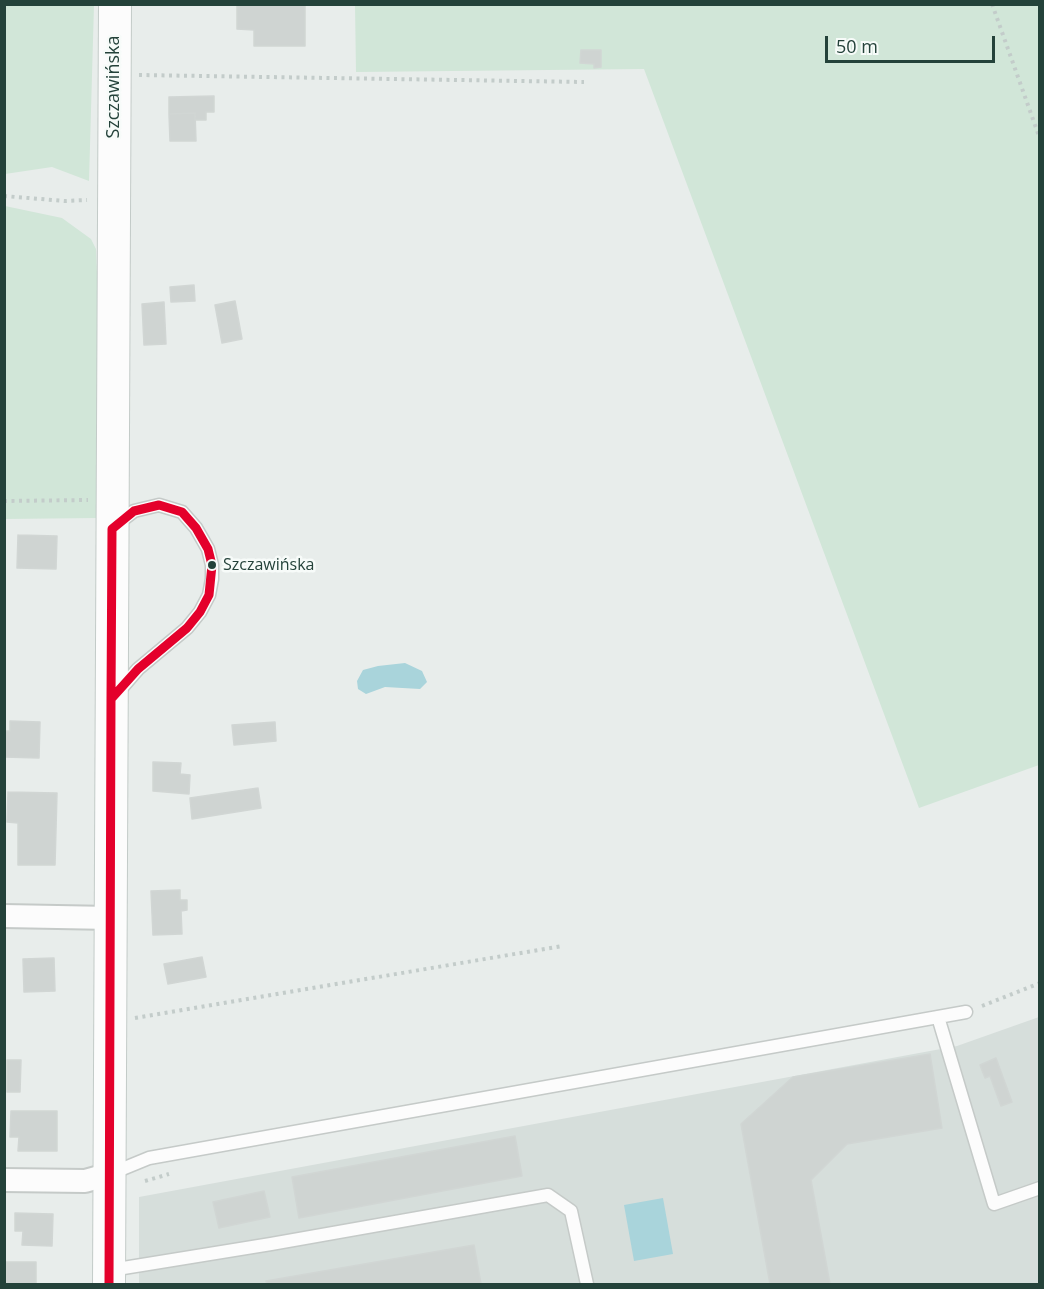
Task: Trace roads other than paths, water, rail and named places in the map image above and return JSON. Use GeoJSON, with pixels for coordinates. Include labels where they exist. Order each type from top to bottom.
{"type":"FeatureCollection","features":[{"type":"Feature","properties":{"kind":"street","name":"Szczawińska"},"geometry":{"type":"LineString","coordinates":[[109,1277],[114,4]]}},
{"type":"Feature","properties":{"kind":"street"},"geometry":{"type":"LineString","coordinates":[[4,916],[111,918]]}},
{"type":"Feature","properties":{"kind":"street"},"geometry":{"type":"LineString","coordinates":[[4,1180],[85,1181],[110,1174]]}},
{"type":"Feature","properties":{"kind":"lane"},"geometry":{"type":"LineString","coordinates":[[111,699],[138,669],[188,628],[209,595],[213,579],[208,549],[196,528],[182,512],[159,505],[112,514]]}},
{"type":"Feature","properties":{"kind":"lane"},"geometry":{"type":"LineString","coordinates":[[110,1174],[149,1158],[966,1012]]}},
{"type":"Feature","properties":{"kind":"lane"},"geometry":{"type":"LineString","coordinates":[[938,1017],[994,1204],[1040,1188]]}},
{"type":"Feature","properties":{"kind":"lane"},"geometry":{"type":"LineString","coordinates":[[109,1277],[283,1242],[548,1195],[571,1210],[587,1284]]}},
{"type":"Feature","properties":{"kind":"water"},"geometry":{"type":"Polygon","coordinates":[[[405,663],[422,671],[427,682],[420,689],[385,687],[366,694],[358,689],[357,681],[363,670],[405,663]]]}},
{"type":"Feature","properties":{"kind":"water"},"geometry":{"type":"Polygon","coordinates":[[[663,1198],[673,1254],[634,1261],[624,1205],[663,1198]]]}},
{"type":"Feature","properties":{"kind":"place","name":"Szczawińska"},"geometry":{"type":"Point","coordinates":[212,565]}}]}
